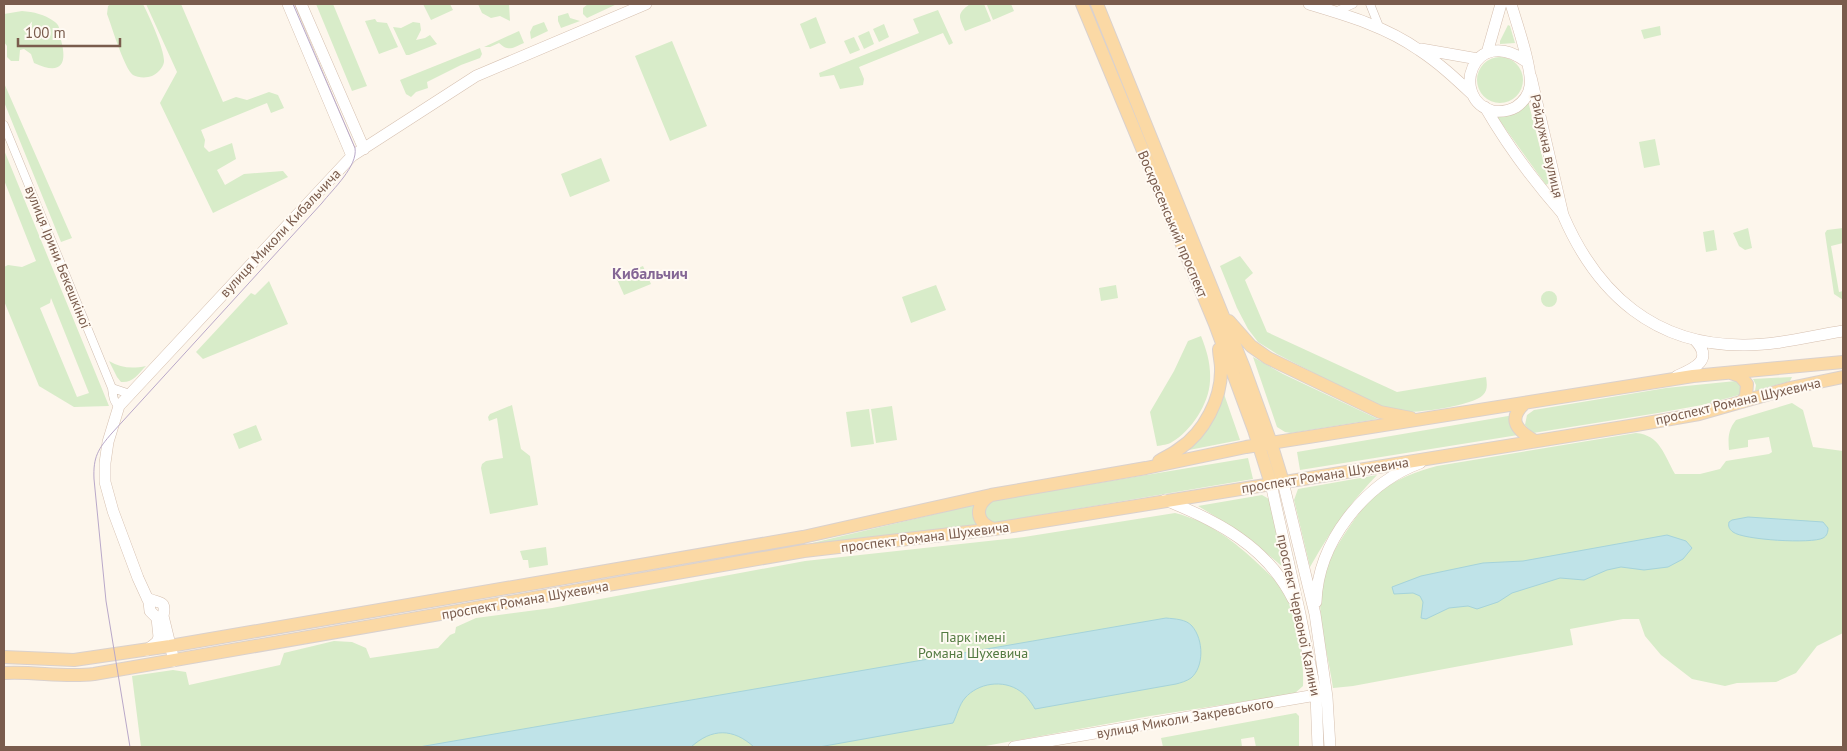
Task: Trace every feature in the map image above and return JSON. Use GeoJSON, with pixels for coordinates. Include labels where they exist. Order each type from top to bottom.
{"type":"FeatureCollection","features":[{"type":"Feature","properties":{"kind":"main road","name":"Воскресенський проспект"},"geometry":{"type":"LineString","coordinates":[[1082,4],[1265,444]]}},
{"type":"Feature","properties":{"kind":"main road","name":"Воскресенський проспект"},"geometry":{"type":"LineString","coordinates":[[1097,4],[1244,368],[1265,444]]}},
{"type":"Feature","properties":{"kind":"main road"},"geometry":{"type":"LineString","coordinates":[[1221,312],[1251,346],[1268,358],[1380,412],[1426,420]]}},
{"type":"Feature","properties":{"kind":"main road"},"geometry":{"type":"LineString","coordinates":[[1146,468],[1180,449],[1197,432],[1211,411],[1220,388],[1221,369],[1215,324]]}},
{"type":"Feature","properties":{"kind":"main road","name":"проспект Романа Шухевича"},"geometry":{"type":"LineString","coordinates":[[4,657],[83,659],[147,650],[803,537],[991,495],[1146,468],[1265,444],[1670,380],[1843,362]]}},
{"type":"Feature","properties":{"kind":"main road"},"geometry":{"type":"LineString","coordinates":[[1731,373],[1740,376],[1747,384],[1746,396],[1742,402]]}},
{"type":"Feature","properties":{"kind":"main road","name":"проспект Романа Шухевича"},"geometry":{"type":"LineString","coordinates":[[4,672],[76,676],[174,661],[804,551],[994,529],[1692,415],[1790,388],[1843,377]]}},
{"type":"Feature","properties":{"kind":"main road"},"geometry":{"type":"LineString","coordinates":[[1525,403],[1517,412],[1515,422],[1520,432],[1535,441]]}},
{"type":"Feature","properties":{"kind":"main road"},"geometry":{"type":"LineString","coordinates":[[1265,444],[1277,483]]}},
{"type":"Feature","properties":{"kind":"main road"},"geometry":{"type":"LineString","coordinates":[[991,495],[980,504],[979,515],[985,524],[994,529]]}},
{"type":"Feature","properties":{"kind":"main road"},"geometry":{"type":"LineString","coordinates":[[4,649],[22,657]]}},
{"type":"Feature","properties":{"kind":"street"},"geometry":{"type":"LineString","coordinates":[[288,4],[352,156]]}},
{"type":"Feature","properties":{"kind":"street"},"geometry":{"type":"LineString","coordinates":[[301,4],[364,148]]}},
{"type":"Feature","properties":{"kind":"street","name":"вулиця Миколи Кибальчича"},"geometry":{"type":"LineString","coordinates":[[174,661],[166,628],[138,578],[113,511],[105,482],[105,462],[116,402],[352,156],[476,76],[646,4]]}},
{"type":"Feature","properties":{"kind":"street"},"geometry":{"type":"LineString","coordinates":[[1309,4],[1349,16],[1380,29],[1418,49],[1443,68],[1485,107],[1494,111],[1513,109],[1527,96],[1530,86],[1531,77],[1511,4]]}},
{"type":"Feature","properties":{"kind":"street"},"geometry":{"type":"LineString","coordinates":[[1336,12],[1353,4]]}},
{"type":"Feature","properties":{"kind":"street"},"geometry":{"type":"LineString","coordinates":[[1370,4],[1380,29]]}},
{"type":"Feature","properties":{"kind":"street"},"geometry":{"type":"LineString","coordinates":[[1473,95],[1470,88],[1471,72],[1483,56],[1501,4]]}},
{"type":"Feature","properties":{"kind":"street"},"geometry":{"type":"LineString","coordinates":[[1418,49],[1483,56],[1497,50],[1508,51],[1527,62]]}},
{"type":"Feature","properties":{"kind":"street","name":"Райдужна вулиця"},"geometry":{"type":"LineString","coordinates":[[1531,77],[1563,214],[1583,255],[1596,274],[1632,310],[1652,323],[1694,340]]}},
{"type":"Feature","properties":{"kind":"street","name":"Райдужна вулиця"},"geometry":{"type":"LineString","coordinates":[[1485,107],[1497,129],[1540,187],[1563,214]]}},
{"type":"Feature","properties":{"kind":"street","name":"вулиця Ірини Бекешкіної"},"geometry":{"type":"LineString","coordinates":[[4,125],[112,388],[116,402]]}},
{"type":"Feature","properties":{"kind":"street"},"geometry":{"type":"LineString","coordinates":[[1694,340],[1724,345],[1755,345],[1843,331]]}},
{"type":"Feature","properties":{"kind":"street"},"geometry":{"type":"LineString","coordinates":[[1670,380],[1692,370],[1700,363],[1703,351],[1694,340]]}},
{"type":"Feature","properties":{"kind":"street"},"geometry":{"type":"LineString","coordinates":[[112,388],[127,392]]}},
{"type":"Feature","properties":{"kind":"street"},"geometry":{"type":"LineString","coordinates":[[1315,614],[1316,590],[1324,560],[1348,518],[1383,484],[1411,466],[1435,457]]}},
{"type":"Feature","properties":{"kind":"street","name":"проспект Червоної Калини"},"geometry":{"type":"LineString","coordinates":[[1277,483],[1300,614],[1322,694],[1318,747]]}},
{"type":"Feature","properties":{"kind":"street","name":"проспект Червоної Калини"},"geometry":{"type":"LineString","coordinates":[[1277,483],[1315,614],[1322,694],[1330,747]]}},
{"type":"Feature","properties":{"kind":"street"},"geometry":{"type":"LineString","coordinates":[[1165,500],[1216,522],[1252,547],[1273,567],[1281,578],[1300,614]]}},
{"type":"Feature","properties":{"kind":"street","name":"вулиця Миколи Кибальчича"},"geometry":{"type":"LineString","coordinates":[[147,650],[157,642],[160,633],[155,607]]}},
{"type":"Feature","properties":{"kind":"street"},"geometry":{"type":"LineString","coordinates":[[166,628],[182,638],[197,641]]}},
{"type":"Feature","properties":{"kind":"street","name":"вулиця Миколи Закревського"},"geometry":{"type":"LineString","coordinates":[[1014,747],[1322,694]]}},
{"type":"Feature","properties":{"kind":"green space"},"geometry":{"type":"Polygon","coordinates":[[[111,4],[143,4],[164,57],[160,70],[154,75],[140,77],[133,75],[130,71],[122,56],[107,14],[108,6],[111,4]]]}},
{"type":"Feature","properties":{"kind":"green space"},"geometry":{"type":"Polygon","coordinates":[[[146,4],[181,4],[223,102],[236,97],[247,100],[269,92],[278,95],[284,108],[271,113],[267,103],[201,130],[205,140],[204,147],[209,152],[232,143],[236,159],[217,170],[225,185],[244,174],[283,171],[288,177],[213,213],[160,103],[177,72],[146,4]]]}},
{"type":"Feature","properties":{"kind":"green space"},"geometry":{"type":"Polygon","coordinates":[[[316,4],[333,4],[367,86],[352,91],[316,4]]]}},
{"type":"Feature","properties":{"kind":"green space"},"geometry":{"type":"Polygon","coordinates":[[[423,4],[450,4],[453,10],[431,20],[423,4]]]}},
{"type":"Feature","properties":{"kind":"green space"},"geometry":{"type":"Polygon","coordinates":[[[478,4],[509,4],[510,21],[500,16],[491,18],[482,13],[478,4]]]}},
{"type":"Feature","properties":{"kind":"green space"},"geometry":{"type":"Polygon","coordinates":[[[588,4],[617,4],[587,18],[583,14],[583,8],[588,4]]]}},
{"type":"Feature","properties":{"kind":"green space"},"geometry":{"type":"Polygon","coordinates":[[[970,4],[984,4],[991,21],[965,31],[960,16],[962,10],[970,4]]]}},
{"type":"Feature","properties":{"kind":"green space"},"geometry":{"type":"Polygon","coordinates":[[[1011,4],[1014,11],[993,20],[987,5],[1011,4]]]}},
{"type":"Feature","properties":{"kind":"green space"},"geometry":{"type":"Polygon","coordinates":[[[938,10],[953,43],[949,45],[943,33],[859,67],[864,79],[863,85],[840,89],[834,75],[820,77],[819,73],[919,33],[913,19],[938,10]]]}},
{"type":"Feature","properties":{"kind":"green space"},"geometry":{"type":"Polygon","coordinates":[[[22,11],[43,15],[57,24],[63,49],[60,66],[50,68],[34,63],[31,54],[24,49],[20,50],[19,61],[11,61],[7,57],[7,46],[4,42],[4,14],[22,11]]]}},
{"type":"Feature","properties":{"kind":"green space"},"geometry":{"type":"Polygon","coordinates":[[[568,13],[570,18],[580,21],[561,28],[558,16],[568,13]]]}},
{"type":"Feature","properties":{"kind":"green space"},"geometry":{"type":"Polygon","coordinates":[[[816,17],[826,43],[810,49],[800,24],[816,17]]]}},
{"type":"Feature","properties":{"kind":"green space"},"geometry":{"type":"Polygon","coordinates":[[[375,19],[377,22],[387,23],[398,47],[379,54],[365,21],[375,19]]]}},
{"type":"Feature","properties":{"kind":"green space"},"geometry":{"type":"Polygon","coordinates":[[[413,22],[420,23],[421,30],[416,40],[430,35],[437,44],[406,55],[393,27],[401,28],[413,22]]]}},
{"type":"Feature","properties":{"kind":"green space"},"geometry":{"type":"Polygon","coordinates":[[[544,22],[548,31],[531,39],[530,32],[533,26],[544,22]]]}},
{"type":"Feature","properties":{"kind":"green space"},"geometry":{"type":"Polygon","coordinates":[[[884,24],[889,37],[879,42],[873,29],[884,24]]]}},
{"type":"Feature","properties":{"kind":"green space"},"geometry":{"type":"Polygon","coordinates":[[[1508,25],[1510,26],[1515,43],[1500,44],[1500,41],[1508,25]]]}},
{"type":"Feature","properties":{"kind":"green space"},"geometry":{"type":"Polygon","coordinates":[[[1660,26],[1661,35],[1644,39],[1641,30],[1660,26]]]}},
{"type":"Feature","properties":{"kind":"green space"},"geometry":{"type":"Polygon","coordinates":[[[519,31],[524,43],[511,48],[505,48],[499,43],[490,47],[484,47],[519,31]]]}},
{"type":"Feature","properties":{"kind":"green space"},"geometry":{"type":"Polygon","coordinates":[[[869,31],[874,44],[864,49],[858,36],[869,31]]]}},
{"type":"Feature","properties":{"kind":"green space"},"geometry":{"type":"Polygon","coordinates":[[[854,37],[860,50],[850,54],[844,41],[854,37]]]}},
{"type":"Feature","properties":{"kind":"green space"},"geometry":{"type":"Polygon","coordinates":[[[672,41],[707,126],[670,141],[635,56],[672,41]]]}},
{"type":"Feature","properties":{"kind":"green space"},"geometry":{"type":"Polygon","coordinates":[[[480,48],[482,54],[480,58],[427,82],[428,88],[416,92],[411,97],[406,94],[400,80],[480,48]]]}},
{"type":"Feature","properties":{"kind":"green space"},"geometry":{"type":"Polygon","coordinates":[[[1500,57],[1513,61],[1519,67],[1523,80],[1519,93],[1513,99],[1500,103],[1487,99],[1481,93],[1477,80],[1481,67],[1487,61],[1500,57]]]}},
{"type":"Feature","properties":{"kind":"green space"},"geometry":{"type":"Polygon","coordinates":[[[4,83],[72,238],[61,242],[4,102],[4,83]]]}},
{"type":"Feature","properties":{"kind":"green space"},"geometry":{"type":"Polygon","coordinates":[[[1528,101],[1549,183],[1546,185],[1497,117],[1528,101]]]}},
{"type":"Feature","properties":{"kind":"green space"},"geometry":{"type":"Polygon","coordinates":[[[1655,139],[1660,165],[1644,168],[1639,142],[1655,139]]]}},
{"type":"Feature","properties":{"kind":"green space"},"geometry":{"type":"Polygon","coordinates":[[[4,150],[109,406],[74,407],[39,386],[4,301],[4,267],[8,265],[22,267],[36,261],[4,180],[4,150]],[[51,298],[50,303],[40,308],[77,397],[89,393],[51,298]]]}},
{"type":"Feature","properties":{"kind":"green space"},"geometry":{"type":"Polygon","coordinates":[[[601,158],[610,181],[570,197],[561,174],[601,158]]]}},
{"type":"Feature","properties":{"kind":"green space"},"geometry":{"type":"Polygon","coordinates":[[[1748,228],[1752,248],[1745,250],[1739,246],[1733,233],[1748,228]]]}},
{"type":"Feature","properties":{"kind":"green space"},"geometry":{"type":"Polygon","coordinates":[[[1843,228],[1843,243],[1831,246],[1839,292],[1843,291],[1843,300],[1834,294],[1825,233],[1827,230],[1843,228]]]}},
{"type":"Feature","properties":{"kind":"green space"},"geometry":{"type":"Polygon","coordinates":[[[1714,230],[1717,250],[1706,252],[1703,232],[1714,230]]]}},
{"type":"Feature","properties":{"kind":"green space"},"geometry":{"type":"Polygon","coordinates":[[[1240,256],[1253,273],[1245,280],[1267,332],[1397,392],[1486,377],[1487,386],[1485,393],[1477,399],[1444,408],[1400,412],[1382,408],[1277,354],[1258,342],[1248,329],[1237,308],[1220,266],[1240,256]]]}},
{"type":"Feature","properties":{"kind":"green space"},"geometry":{"type":"Polygon","coordinates":[[[643,266],[651,284],[624,295],[616,277],[643,266]]]}},
{"type":"Feature","properties":{"kind":"green space"},"geometry":{"type":"Polygon","coordinates":[[[269,281],[288,324],[203,359],[196,352],[251,293],[255,295],[269,281]]]}},
{"type":"Feature","properties":{"kind":"green space"},"geometry":{"type":"Polygon","coordinates":[[[936,285],[946,310],[911,323],[902,297],[936,285]]]}},
{"type":"Feature","properties":{"kind":"green space"},"geometry":{"type":"Polygon","coordinates":[[[1116,285],[1118,298],[1101,301],[1099,288],[1116,285]]]}},
{"type":"Feature","properties":{"kind":"green space"},"geometry":{"type":"Polygon","coordinates":[[[1549,291],[1555,293],[1557,299],[1555,305],[1549,307],[1543,305],[1541,299],[1543,293],[1549,291]]]}},
{"type":"Feature","properties":{"kind":"green space"},"geometry":{"type":"Polygon","coordinates":[[[1201,336],[1210,369],[1209,390],[1203,408],[1192,424],[1179,437],[1170,443],[1157,446],[1150,412],[1174,371],[1188,341],[1201,336]]]}},
{"type":"Feature","properties":{"kind":"green space"},"geometry":{"type":"Polygon","coordinates":[[[1253,357],[1283,374],[1378,419],[1291,433],[1285,432],[1277,427],[1253,357]]]}},
{"type":"Feature","properties":{"kind":"green space"},"geometry":{"type":"Polygon","coordinates":[[[109,361],[127,367],[146,366],[129,381],[121,382],[109,361]]]}},
{"type":"Feature","properties":{"kind":"green space"},"geometry":{"type":"Polygon","coordinates":[[[1792,377],[1790,381],[1755,391],[1756,385],[1753,379],[1792,377]]]}},
{"type":"Feature","properties":{"kind":"green space"},"geometry":{"type":"Polygon","coordinates":[[[1736,381],[1741,383],[1741,393],[1739,395],[1702,405],[1533,433],[1525,425],[1527,415],[1534,410],[1666,388],[1736,381]]]}},
{"type":"Feature","properties":{"kind":"green space"},"geometry":{"type":"Polygon","coordinates":[[[1224,394],[1240,440],[1189,450],[1209,424],[1224,394]]]}},
{"type":"Feature","properties":{"kind":"green space"},"geometry":{"type":"Polygon","coordinates":[[[1792,403],[1803,410],[1813,447],[1843,451],[1843,633],[1817,646],[1796,673],[1776,682],[1737,683],[1725,686],[1692,679],[1661,655],[1645,636],[1639,619],[1623,619],[1570,629],[1573,645],[1353,686],[1333,688],[1320,612],[1320,593],[1323,575],[1336,549],[1356,517],[1371,499],[1392,484],[1413,473],[1437,466],[1636,433],[1651,438],[1656,442],[1675,474],[1700,474],[1720,469],[1726,461],[1772,452],[1769,437],[1748,440],[1748,447],[1729,450],[1731,427],[1736,420],[1792,403]]]}},
{"type":"Feature","properties":{"kind":"green space"},"geometry":{"type":"Polygon","coordinates":[[[512,405],[521,449],[530,456],[538,505],[490,514],[481,468],[482,464],[486,461],[503,458],[497,418],[489,421],[488,417],[490,414],[512,405]]]}},
{"type":"Feature","properties":{"kind":"green space"},"geometry":{"type":"Polygon","coordinates":[[[892,406],[897,440],[876,443],[871,409],[892,406]]]}},
{"type":"Feature","properties":{"kind":"green space"},"geometry":{"type":"Polygon","coordinates":[[[869,409],[874,444],[851,447],[846,412],[869,409]]]}},
{"type":"Feature","properties":{"kind":"green space"},"geometry":{"type":"Polygon","coordinates":[[[1514,415],[1518,435],[1300,470],[1297,452],[1514,415]]]}},
{"type":"Feature","properties":{"kind":"green space"},"geometry":{"type":"Polygon","coordinates":[[[256,425],[262,440],[239,449],[233,434],[256,425]]]}},
{"type":"Feature","properties":{"kind":"green space"},"geometry":{"type":"Polygon","coordinates":[[[1248,458],[1253,479],[993,523],[985,516],[985,509],[991,501],[1248,458]]]}},
{"type":"Feature","properties":{"kind":"green space"},"geometry":{"type":"Polygon","coordinates":[[[1377,475],[1340,519],[1310,567],[1294,500],[1298,489],[1377,475]]]}},
{"type":"Feature","properties":{"kind":"green space"},"geometry":{"type":"Polygon","coordinates":[[[1262,495],[1269,499],[1285,569],[1243,535],[1198,506],[1262,495]]]}},
{"type":"Feature","properties":{"kind":"green space"},"geometry":{"type":"Polygon","coordinates":[[[974,505],[973,516],[978,526],[808,544],[974,505]]]}},
{"type":"Feature","properties":{"kind":"green space","name":"Парк імені Романа Шухевича"},"geometry":{"type":"Polygon","coordinates":[[[1175,513],[1187,516],[1227,537],[1263,568],[1281,588],[1288,600],[1295,620],[1302,653],[1303,686],[1294,694],[1150,716],[980,747],[141,747],[132,676],[173,670],[186,672],[189,685],[280,665],[284,653],[334,641],[352,642],[366,648],[370,658],[438,648],[450,635],[455,633],[456,627],[476,618],[552,608],[805,561],[1024,537],[1175,513]]]}},
{"type":"Feature","properties":{"kind":"green space"},"geometry":{"type":"Polygon","coordinates":[[[546,547],[548,565],[529,568],[528,560],[523,560],[520,551],[546,547]]]}},
{"type":"Feature","properties":{"kind":"green space"},"geometry":{"type":"Polygon","coordinates":[[[1296,713],[1299,716],[1299,747],[1256,747],[1254,737],[1241,739],[1242,747],[1163,747],[1161,738],[1296,713]]]}},
{"type":"Feature","properties":{"kind":"water"},"geometry":{"type":"Polygon","coordinates":[[[1748,517],[1823,522],[1828,531],[1823,538],[1816,540],[1792,541],[1739,535],[1730,529],[1729,522],[1732,520],[1748,517]]]}},
{"type":"Feature","properties":{"kind":"water"},"geometry":{"type":"Polygon","coordinates":[[[1667,535],[1686,541],[1692,548],[1683,559],[1668,567],[1644,570],[1621,567],[1607,570],[1584,580],[1560,578],[1512,593],[1498,602],[1477,609],[1468,606],[1449,608],[1426,619],[1421,618],[1423,602],[1420,596],[1413,593],[1394,594],[1392,587],[1421,576],[1483,563],[1523,561],[1667,535]]]}},
{"type":"Feature","properties":{"kind":"water"},"geometry":{"type":"Polygon","coordinates":[[[1166,618],[1187,622],[1192,626],[1199,638],[1201,653],[1198,667],[1191,678],[1184,682],[1035,709],[1020,691],[1013,687],[991,684],[977,689],[965,698],[953,723],[819,747],[754,747],[738,736],[722,733],[707,736],[691,747],[419,747],[1166,618]]]}},
{"type":"Feature","properties":{"kind":"tram line"},"geometry":{"type":"LineString","coordinates":[[130,747],[106,601],[94,465],[97,454],[112,433],[322,203],[344,177],[353,162],[355,148],[293,4]]}},
{"type":"Feature","properties":{"kind":"district","name":"Кибальчич"},"geometry":{"type":"Point","coordinates":[650,273]}}]}
